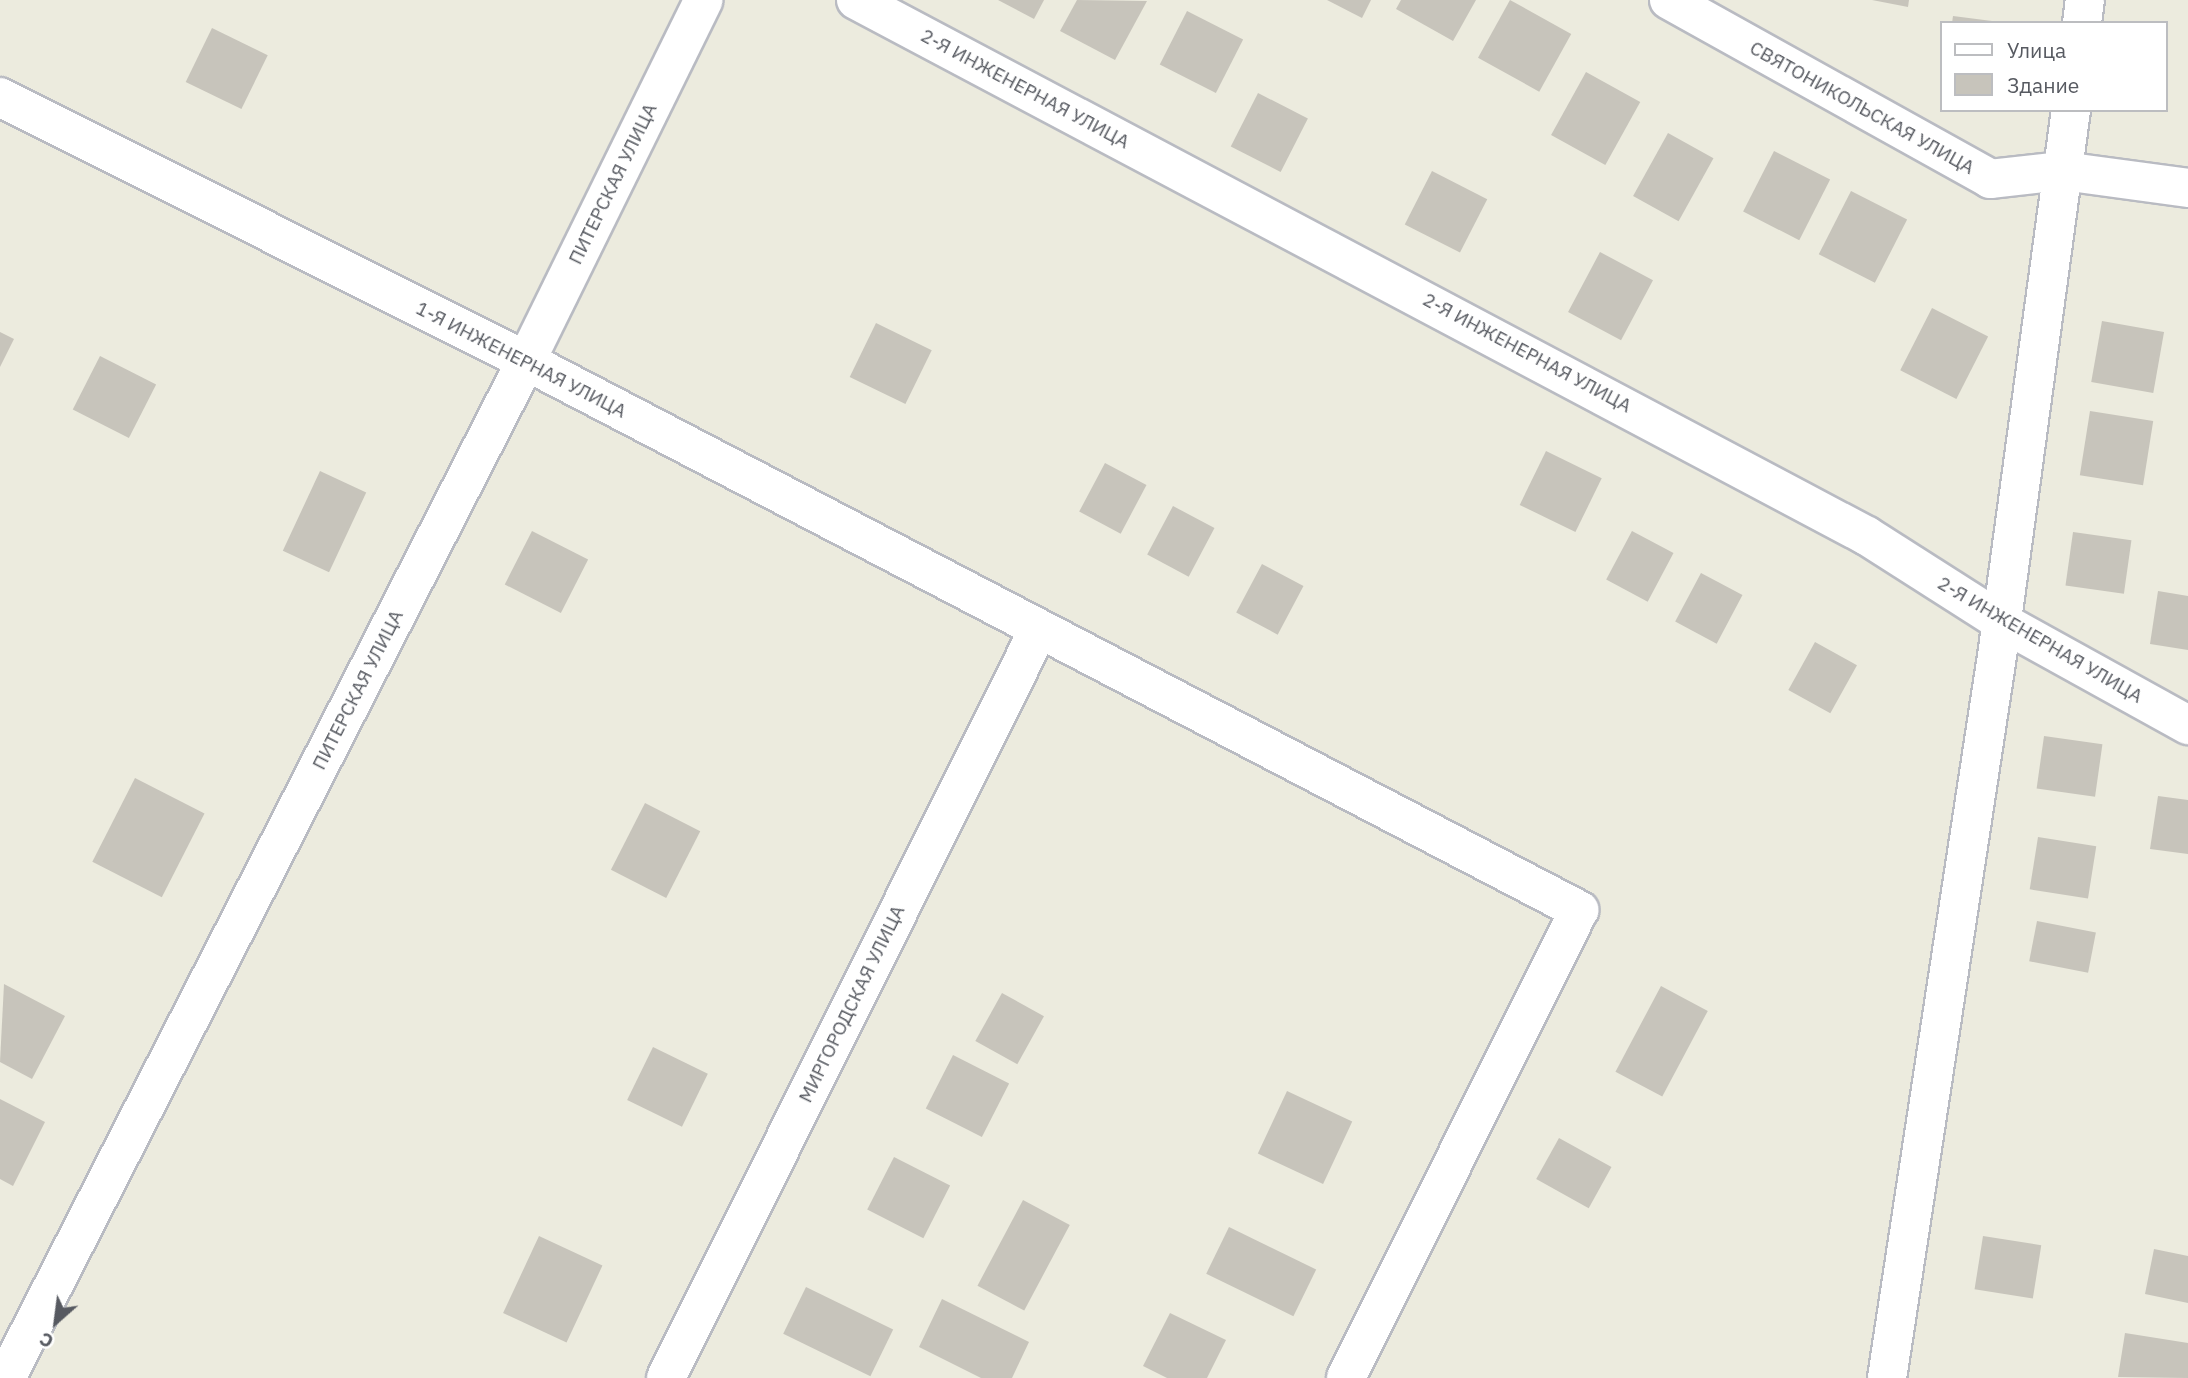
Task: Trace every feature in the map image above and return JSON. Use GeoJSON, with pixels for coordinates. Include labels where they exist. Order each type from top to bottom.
{"type":"FeatureCollection","features":[{"type":"Feature","properties":{"kind":"street","name":"ПИТЕРСКАЯ УЛИЦА"},"geometry":{"type":"LineString","coordinates":[[6,1378],[526,361],[704,0]]}},
{"type":"Feature","properties":{"kind":"street","name":"2-Я ИНЖЕНЕРНАЯ УЛИЦА"},"geometry":{"type":"LineString","coordinates":[[856,0],[1867,536],[2002,622],[2188,725]]}},
{"type":"Feature","properties":{"kind":"street","name":"СВЯТОНИКОЛЬСКАЯ УЛИЦА"},"geometry":{"type":"LineString","coordinates":[[1669,0],[1990,179],[2063,171],[2188,188]]}},
{"type":"Feature","properties":{"kind":"street"},"geometry":{"type":"LineString","coordinates":[[2082,21],[2085,0]]}},
{"type":"Feature","properties":{"kind":"street","name":"1-Я ИНЖЕНЕРНАЯ УЛИЦА"},"geometry":{"type":"LineString","coordinates":[[0,97],[526,361],[1038,631],[1579,910],[1346,1378]]}},
{"type":"Feature","properties":{"kind":"street"},"geometry":{"type":"LineString","coordinates":[[1887,1378],[2002,622],[2071,112]]}},
{"type":"Feature","properties":{"kind":"street","name":"МИРГОРОДСКАЯ УЛИЦА"},"geometry":{"type":"LineString","coordinates":[[666,1378],[1038,631]]}},
{"type":"Feature","properties":{"kind":"building"},"geometry":{"type":"Polygon","coordinates":[[[998,0],[1044,0],[1034,19],[998,0]]]}},
{"type":"Feature","properties":{"kind":"building"},"geometry":{"type":"Polygon","coordinates":[[[1077,0],[1147,1],[1115,60],[1060,31],[1077,0]]]}},
{"type":"Feature","properties":{"kind":"building"},"geometry":{"type":"Polygon","coordinates":[[[1327,0],[1371,0],[1362,18],[1327,0]]]}},
{"type":"Feature","properties":{"kind":"building"},"geometry":{"type":"Polygon","coordinates":[[[1401,0],[1476,0],[1453,41],[1396,9],[1401,0]]]}},
{"type":"Feature","properties":{"kind":"building"},"geometry":{"type":"Polygon","coordinates":[[[1510,0],[1571,34],[1539,92],[1478,58],[1510,0]]]}},
{"type":"Feature","properties":{"kind":"building"},"geometry":{"type":"Polygon","coordinates":[[[1872,0],[1909,0],[1908,7],[1872,0]]]}},
{"type":"Feature","properties":{"kind":"building"},"geometry":{"type":"Polygon","coordinates":[[[1187,11],[1243,40],[1216,93],[1160,64],[1187,11]]]}},
{"type":"Feature","properties":{"kind":"building"},"geometry":{"type":"Polygon","coordinates":[[[1953,16],[1992,21],[1952,21],[1953,16]]]}},
{"type":"Feature","properties":{"kind":"building"},"geometry":{"type":"Polygon","coordinates":[[[212,28],[268,55],[241,109],[186,82],[212,28]]]}},
{"type":"Feature","properties":{"kind":"building"},"geometry":{"type":"Polygon","coordinates":[[[1586,72],[1640,102],[1605,165],[1551,135],[1586,72]]]}},
{"type":"Feature","properties":{"kind":"building"},"geometry":{"type":"Polygon","coordinates":[[[1258,93],[1308,118],[1281,172],[1231,146],[1258,93]]]}},
{"type":"Feature","properties":{"kind":"building"},"geometry":{"type":"Polygon","coordinates":[[[1668,133],[1713,158],[1679,221],[1633,196],[1668,133]]]}},
{"type":"Feature","properties":{"kind":"building"},"geometry":{"type":"Polygon","coordinates":[[[1774,151],[1830,180],[1799,240],[1743,212],[1774,151]]]}},
{"type":"Feature","properties":{"kind":"building"},"geometry":{"type":"Polygon","coordinates":[[[1432,171],[1487,199],[1460,253],[1405,224],[1432,171]]]}},
{"type":"Feature","properties":{"kind":"building"},"geometry":{"type":"Polygon","coordinates":[[[1851,191],[1907,220],[1875,283],[1819,254],[1851,191]]]}},
{"type":"Feature","properties":{"kind":"building"},"geometry":{"type":"Polygon","coordinates":[[[1600,252],[1653,280],[1621,340],[1568,312],[1600,252]]]}},
{"type":"Feature","properties":{"kind":"building"},"geometry":{"type":"Polygon","coordinates":[[[1932,308],[1988,337],[1956,399],[1900,370],[1932,308]]]}},
{"type":"Feature","properties":{"kind":"building"},"geometry":{"type":"Polygon","coordinates":[[[2102,321],[2164,332],[2153,393],[2091,382],[2102,321]]]}},
{"type":"Feature","properties":{"kind":"building"},"geometry":{"type":"Polygon","coordinates":[[[876,323],[932,350],[905,404],[850,377],[876,323]]]}},
{"type":"Feature","properties":{"kind":"building"},"geometry":{"type":"Polygon","coordinates":[[[0,332],[14,339],[0,367],[0,332]]]}},
{"type":"Feature","properties":{"kind":"building"},"geometry":{"type":"Polygon","coordinates":[[[100,356],[156,385],[129,438],[73,409],[100,356]]]}},
{"type":"Feature","properties":{"kind":"building"},"geometry":{"type":"Polygon","coordinates":[[[2090,411],[2153,421],[2143,485],[2080,475],[2090,411]]]}},
{"type":"Feature","properties":{"kind":"building"},"geometry":{"type":"Polygon","coordinates":[[[1546,451],[1602,478],[1575,532],[1520,505],[1546,451]]]}},
{"type":"Feature","properties":{"kind":"building"},"geometry":{"type":"Polygon","coordinates":[[[1105,463],[1146,485],[1121,534],[1079,512],[1105,463]]]}},
{"type":"Feature","properties":{"kind":"building"},"geometry":{"type":"Polygon","coordinates":[[[320,471],[366,493],[329,572],[283,551],[320,471]]]}},
{"type":"Feature","properties":{"kind":"building"},"geometry":{"type":"Polygon","coordinates":[[[1173,506],[1214,528],[1189,577],[1147,555],[1173,506]]]}},
{"type":"Feature","properties":{"kind":"building"},"geometry":{"type":"Polygon","coordinates":[[[532,531],[588,560],[561,613],[505,584],[532,531]]]}},
{"type":"Feature","properties":{"kind":"building"},"geometry":{"type":"Polygon","coordinates":[[[1632,531],[1673,553],[1648,602],[1606,580],[1632,531]]]}},
{"type":"Feature","properties":{"kind":"building"},"geometry":{"type":"Polygon","coordinates":[[[2073,532],[2131,540],[2124,594],[2065,585],[2073,532]]]}},
{"type":"Feature","properties":{"kind":"building"},"geometry":{"type":"Polygon","coordinates":[[[1262,564],[1303,586],[1278,635],[1236,613],[1262,564]]]}},
{"type":"Feature","properties":{"kind":"building"},"geometry":{"type":"Polygon","coordinates":[[[1701,573],[1742,595],[1717,644],[1675,622],[1701,573]]]}},
{"type":"Feature","properties":{"kind":"building"},"geometry":{"type":"Polygon","coordinates":[[[2158,591],[2188,596],[2188,650],[2150,644],[2158,591]]]}},
{"type":"Feature","properties":{"kind":"building"},"geometry":{"type":"Polygon","coordinates":[[[1815,642],[1857,665],[1830,713],[1788,690],[1815,642]]]}},
{"type":"Feature","properties":{"kind":"building"},"geometry":{"type":"Polygon","coordinates":[[[2044,736],[2102,744],[2095,797],[2037,788],[2044,736]]]}},
{"type":"Feature","properties":{"kind":"building"},"geometry":{"type":"Polygon","coordinates":[[[135,778],[204,813],[162,897],[92,862],[135,778]]]}},
{"type":"Feature","properties":{"kind":"building"},"geometry":{"type":"Polygon","coordinates":[[[2158,796],[2188,800],[2188,854],[2150,849],[2158,796]]]}},
{"type":"Feature","properties":{"kind":"building"},"geometry":{"type":"Polygon","coordinates":[[[645,803],[700,831],[666,898],[611,870],[645,803]]]}},
{"type":"Feature","properties":{"kind":"building"},"geometry":{"type":"Polygon","coordinates":[[[2038,837],[2096,846],[2088,899],[2030,889],[2038,837]]]}},
{"type":"Feature","properties":{"kind":"building"},"geometry":{"type":"Polygon","coordinates":[[[2037,921],[2096,932],[2088,973],[2029,961],[2037,921]]]}},
{"type":"Feature","properties":{"kind":"building"},"geometry":{"type":"Polygon","coordinates":[[[4,984],[65,1016],[32,1079],[0,1062],[4,984]]]}},
{"type":"Feature","properties":{"kind":"building"},"geometry":{"type":"Polygon","coordinates":[[[1661,986],[1708,1011],[1662,1097],[1615,1072],[1661,986]]]}},
{"type":"Feature","properties":{"kind":"building"},"geometry":{"type":"Polygon","coordinates":[[[1002,993],[1044,1016],[1017,1064],[975,1041],[1002,993]]]}},
{"type":"Feature","properties":{"kind":"building"},"geometry":{"type":"Polygon","coordinates":[[[653,1047],[708,1074],[682,1127],[627,1100],[653,1047]]]}},
{"type":"Feature","properties":{"kind":"building"},"geometry":{"type":"Polygon","coordinates":[[[953,1055],[1009,1084],[982,1137],[926,1108],[953,1055]]]}},
{"type":"Feature","properties":{"kind":"building"},"geometry":{"type":"Polygon","coordinates":[[[1287,1091],[1352,1121],[1323,1184],[1258,1154],[1287,1091]]]}},
{"type":"Feature","properties":{"kind":"building"},"geometry":{"type":"Polygon","coordinates":[[[0,1099],[45,1122],[13,1186],[0,1179],[0,1099]]]}},
{"type":"Feature","properties":{"kind":"building"},"geometry":{"type":"Polygon","coordinates":[[[1559,1138],[1611,1167],[1589,1208],[1536,1179],[1559,1138]]]}},
{"type":"Feature","properties":{"kind":"building"},"geometry":{"type":"Polygon","coordinates":[[[894,1157],[950,1186],[923,1238],[867,1210],[894,1157]]]}},
{"type":"Feature","properties":{"kind":"building"},"geometry":{"type":"Polygon","coordinates":[[[1023,1200],[1070,1225],[1024,1311],[977,1286],[1023,1200]]]}},
{"type":"Feature","properties":{"kind":"building"},"geometry":{"type":"Polygon","coordinates":[[[1229,1227],[1316,1270],[1293,1316],[1206,1274],[1229,1227]]]}},
{"type":"Feature","properties":{"kind":"building"},"geometry":{"type":"Polygon","coordinates":[[[539,1236],[602,1266],[567,1343],[503,1313],[539,1236]]]}},
{"type":"Feature","properties":{"kind":"building"},"geometry":{"type":"Polygon","coordinates":[[[1983,1236],[2041,1245],[2033,1299],[1975,1289],[1983,1236]]]}},
{"type":"Feature","properties":{"kind":"building"},"geometry":{"type":"Polygon","coordinates":[[[2154,1249],[2188,1256],[2188,1303],[2145,1294],[2154,1249]]]}},
{"type":"Feature","properties":{"kind":"building"},"geometry":{"type":"Polygon","coordinates":[[[806,1287],[893,1330],[870,1376],[783,1334],[806,1287]]]}},
{"type":"Feature","properties":{"kind":"building"},"geometry":{"type":"Polygon","coordinates":[[[942,1299],[1029,1342],[1012,1378],[981,1378],[919,1347],[942,1299]]]}},
{"type":"Feature","properties":{"kind":"building"},"geometry":{"type":"Polygon","coordinates":[[[1170,1313],[1226,1340],[1207,1378],[1167,1378],[1143,1366],[1170,1313]]]}},
{"type":"Feature","properties":{"kind":"building"},"geometry":{"type":"Polygon","coordinates":[[[2125,1333],[2188,1343],[2188,1378],[2118,1377],[2125,1333]]]}}]}
